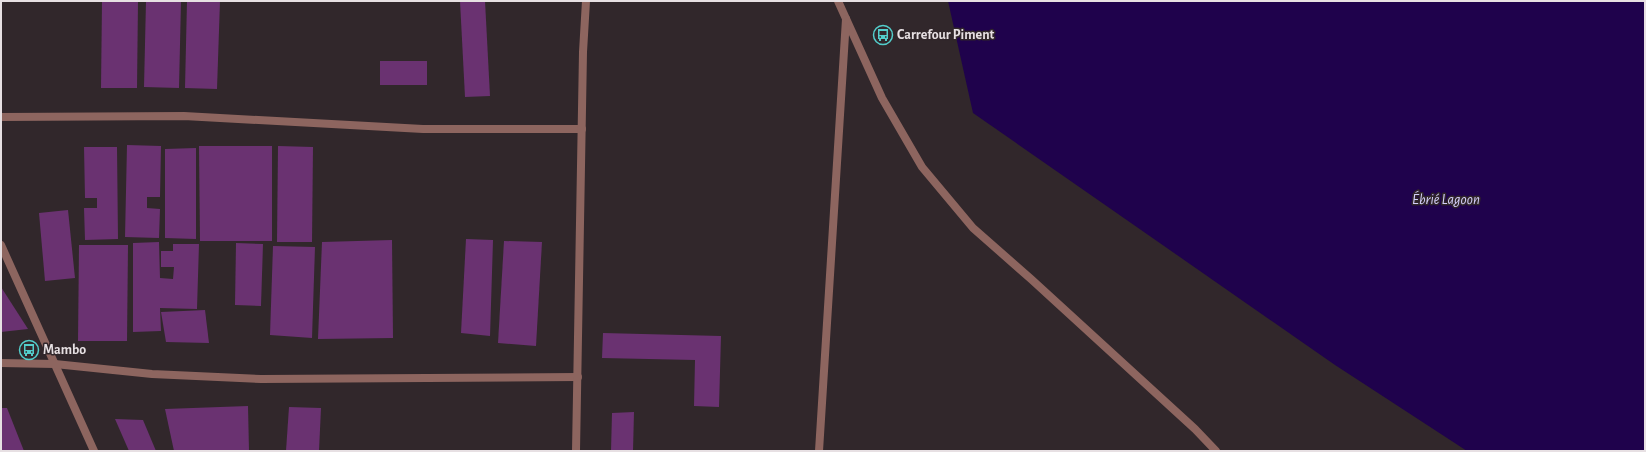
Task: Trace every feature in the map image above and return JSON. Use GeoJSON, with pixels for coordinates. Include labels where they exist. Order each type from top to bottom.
{"type":"FeatureCollection","features":[{"type":"Feature","properties":{"kind":"street"},"geometry":{"type":"LineString","coordinates":[[576,451],[583,52],[586,1]]}},
{"type":"Feature","properties":{"kind":"street"},"geometry":{"type":"LineString","coordinates":[[838,1],[882,98],[922,167],[973,228],[1031,279],[1216,451]]}},
{"type":"Feature","properties":{"kind":"street"},"geometry":{"type":"LineString","coordinates":[[819,451],[846,18]]}},
{"type":"Feature","properties":{"kind":"street"},"geometry":{"type":"LineString","coordinates":[[1,117],[184,116],[423,129],[582,129]]}},
{"type":"Feature","properties":{"kind":"street"},"geometry":{"type":"LineString","coordinates":[[1,245],[94,451]]}},
{"type":"Feature","properties":{"kind":"street"},"geometry":{"type":"LineString","coordinates":[[1,364],[55,364],[152,374],[261,379],[578,377]]}},
{"type":"Feature","properties":{"kind":"water","name":"Ébrié Lagoon"},"geometry":{"type":"Polygon","coordinates":[[[948,1],[1645,1],[1645,451],[1467,451],[1335,365],[973,113],[948,1]]]}},
{"type":"Feature","properties":{"kind":"building"},"geometry":{"type":"Polygon","coordinates":[[[102,1],[138,1],[137,88],[101,88],[102,1]]]}},
{"type":"Feature","properties":{"kind":"building"},"geometry":{"type":"Polygon","coordinates":[[[146,1],[181,1],[179,88],[144,87],[146,1]]]}},
{"type":"Feature","properties":{"kind":"building"},"geometry":{"type":"Polygon","coordinates":[[[187,1],[220,1],[217,89],[185,88],[187,1]]]}},
{"type":"Feature","properties":{"kind":"building"},"geometry":{"type":"Polygon","coordinates":[[[460,1],[485,1],[490,96],[465,97],[460,1]]]}},
{"type":"Feature","properties":{"kind":"building"},"geometry":{"type":"Polygon","coordinates":[[[380,61],[427,61],[427,85],[380,85],[380,61]]]}},
{"type":"Feature","properties":{"kind":"building"},"geometry":{"type":"Polygon","coordinates":[[[127,145],[161,146],[160,197],[147,197],[147,208],[160,209],[159,238],[125,237],[127,145]]]}},
{"type":"Feature","properties":{"kind":"building"},"geometry":{"type":"Polygon","coordinates":[[[199,146],[272,146],[272,241],[200,241],[199,146]]]}},
{"type":"Feature","properties":{"kind":"building"},"geometry":{"type":"Polygon","coordinates":[[[278,146],[313,147],[312,242],[277,242],[278,146]]]}},
{"type":"Feature","properties":{"kind":"building"},"geometry":{"type":"Polygon","coordinates":[[[84,147],[117,147],[118,239],[85,240],[84,208],[97,208],[97,198],[85,198],[84,147]]]}},
{"type":"Feature","properties":{"kind":"building"},"geometry":{"type":"Polygon","coordinates":[[[196,148],[196,239],[165,238],[165,149],[196,148]]]}},
{"type":"Feature","properties":{"kind":"building"},"geometry":{"type":"Polygon","coordinates":[[[68,210],[75,278],[45,281],[39,213],[68,210]]]}},
{"type":"Feature","properties":{"kind":"building"},"geometry":{"type":"Polygon","coordinates":[[[466,239],[493,240],[490,336],[461,333],[466,239]]]}},
{"type":"Feature","properties":{"kind":"building"},"geometry":{"type":"Polygon","coordinates":[[[392,240],[393,338],[318,339],[322,242],[392,240]]]}},
{"type":"Feature","properties":{"kind":"building"},"geometry":{"type":"Polygon","coordinates":[[[504,241],[542,242],[536,346],[498,343],[504,241]]]}},
{"type":"Feature","properties":{"kind":"building"},"geometry":{"type":"Polygon","coordinates":[[[159,242],[160,278],[173,279],[174,267],[161,267],[161,251],[173,251],[173,244],[199,244],[197,309],[160,308],[161,331],[133,332],[133,243],[159,242]]]}},
{"type":"Feature","properties":{"kind":"building"},"geometry":{"type":"Polygon","coordinates":[[[236,243],[263,244],[261,306],[235,305],[236,243]]]}},
{"type":"Feature","properties":{"kind":"building"},"geometry":{"type":"Polygon","coordinates":[[[79,245],[128,245],[127,341],[78,341],[79,245]]]}},
{"type":"Feature","properties":{"kind":"building"},"geometry":{"type":"Polygon","coordinates":[[[273,246],[315,247],[312,338],[270,335],[273,246]]]}},
{"type":"Feature","properties":{"kind":"building"},"geometry":{"type":"Polygon","coordinates":[[[1,287],[28,329],[1,332],[1,287]]]}},
{"type":"Feature","properties":{"kind":"building"},"geometry":{"type":"Polygon","coordinates":[[[205,310],[209,343],[166,342],[161,312],[205,310]]]}},
{"type":"Feature","properties":{"kind":"building"},"geometry":{"type":"Polygon","coordinates":[[[603,333],[721,336],[719,407],[694,406],[695,360],[602,358],[603,333]]]}},
{"type":"Feature","properties":{"kind":"building"},"geometry":{"type":"Polygon","coordinates":[[[248,406],[249,451],[174,451],[165,409],[248,406]]]}},
{"type":"Feature","properties":{"kind":"building"},"geometry":{"type":"Polygon","coordinates":[[[289,407],[321,408],[319,451],[286,451],[289,407]]]}},
{"type":"Feature","properties":{"kind":"building"},"geometry":{"type":"Polygon","coordinates":[[[1,408],[7,408],[24,451],[1,451],[1,408]]]}},
{"type":"Feature","properties":{"kind":"building"},"geometry":{"type":"Polygon","coordinates":[[[634,412],[633,451],[611,451],[612,413],[634,412]]]}},
{"type":"Feature","properties":{"kind":"building"},"geometry":{"type":"Polygon","coordinates":[[[115,419],[143,420],[156,451],[129,451],[115,419]]]}},
{"type":"Feature","properties":{"kind":"place","name":"Carrefour Piment"},"geometry":{"type":"Point","coordinates":[883,35]}},
{"type":"Feature","properties":{"kind":"place","name":"Mambo"},"geometry":{"type":"Point","coordinates":[29,350]}}]}
